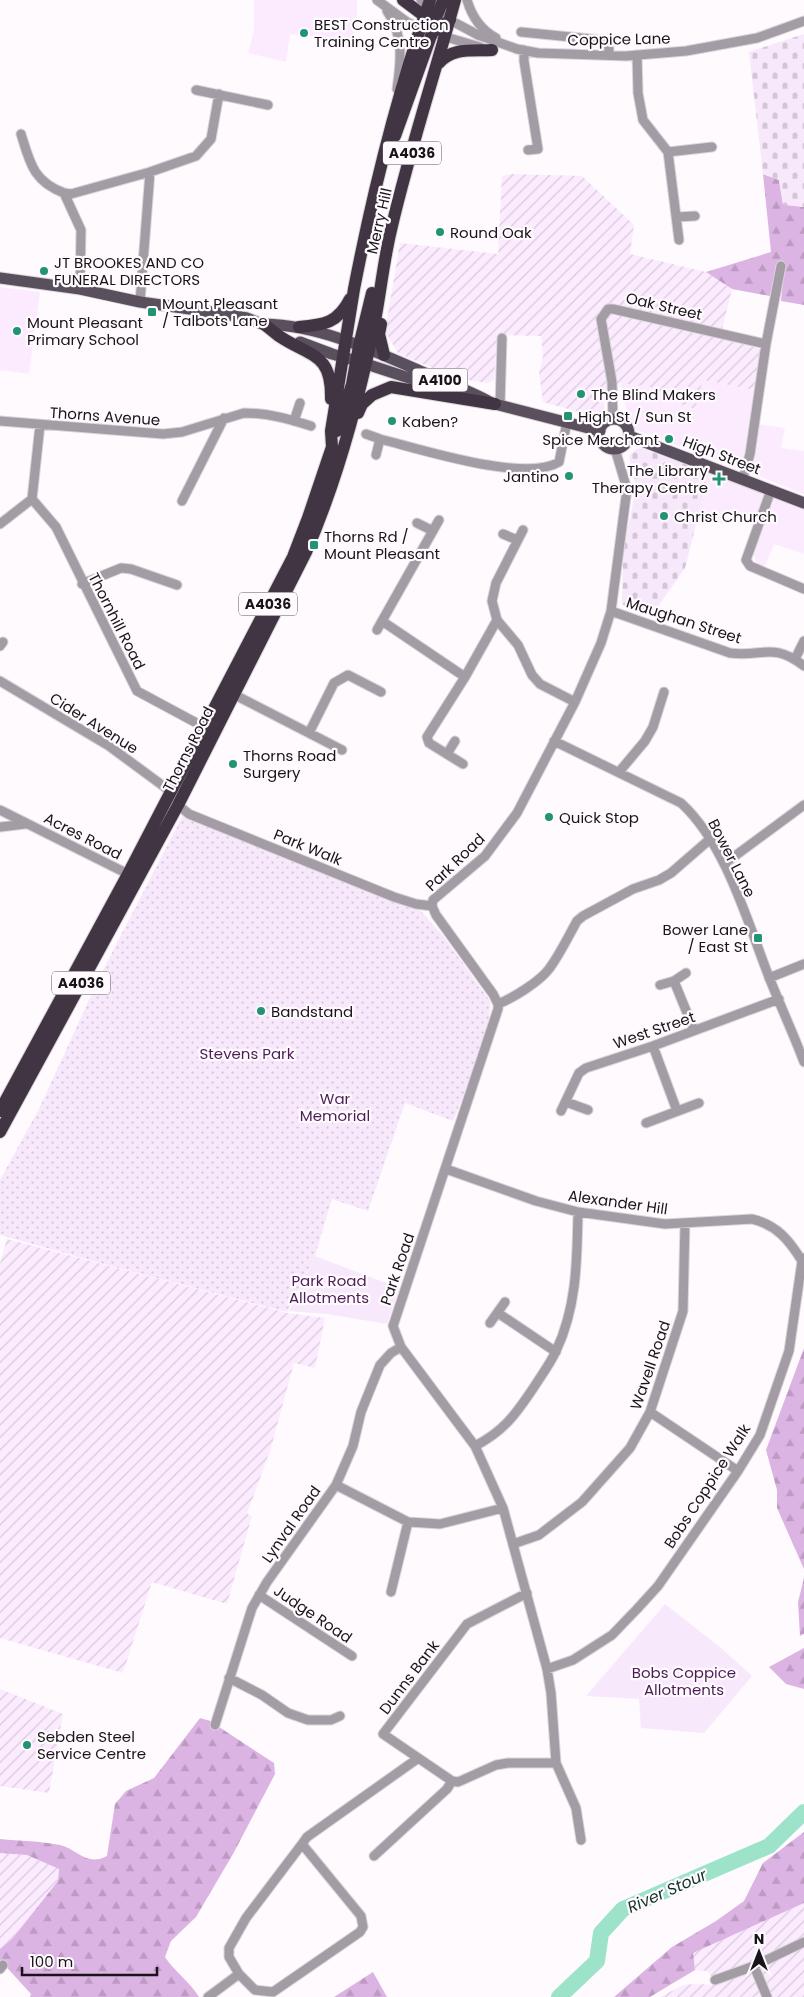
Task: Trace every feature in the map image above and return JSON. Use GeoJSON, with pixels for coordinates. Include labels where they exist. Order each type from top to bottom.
{"type":"FeatureCollection","features":[{"type":"Feature","properties":{"kind":"highway"},"geometry":{"type":"LineString","coordinates":[[383,155],[397,132],[432,17],[403,0]]}},
{"type":"Feature","properties":{"kind":"highway","name":"Merry Hill"},"geometry":{"type":"LineString","coordinates":[[432,17],[450,20],[455,0]]}},
{"type":"Feature","properties":{"kind":"highway","name":"Merry Hill"},"geometry":{"type":"LineString","coordinates":[[362,362],[390,237],[426,97],[438,64],[432,17]]}},
{"type":"Feature","properties":{"kind":"highway","name":"Merry Hill"},"geometry":{"type":"LineString","coordinates":[[344,358],[354,290],[383,155],[394,113],[432,17]]}},
{"type":"Feature","properties":{"kind":"highway"},"geometry":{"type":"LineString","coordinates":[[438,64],[445,56],[455,52],[492,50]]}},
{"type":"Feature","properties":{"kind":"highway"},"geometry":{"type":"LineString","coordinates":[[384,354],[379,334],[391,256],[390,237]]}},
{"type":"Feature","properties":{"kind":"highway"},"geometry":{"type":"LineString","coordinates":[[299,327],[323,325],[334,319],[345,309],[354,290]]}},
{"type":"Feature","properties":{"kind":"highway"},"geometry":{"type":"LineString","coordinates":[[264,324],[280,337],[312,352],[327,368],[332,395],[331,431]]}},
{"type":"Feature","properties":{"kind":"highway","name":"Thorns Road"},"geometry":{"type":"LineString","coordinates":[[0,1111],[128,874],[293,557],[332,447],[331,431],[344,358]]}},
{"type":"Feature","properties":{"kind":"highway"},"geometry":{"type":"LineString","coordinates":[[332,447],[352,384],[362,362]]}},
{"type":"Feature","properties":{"kind":"highway","name":"Thorns Road"},"geometry":{"type":"LineString","coordinates":[[0,1132],[178,805],[306,552],[324,508],[347,436],[362,362]]}},
{"type":"Feature","properties":{"kind":"highway"},"geometry":{"type":"LineString","coordinates":[[347,436],[362,404],[372,395],[391,387],[498,405]]}},
{"type":"Feature","properties":{"kind":"main road","name":"A4100"},"geometry":{"type":"LineString","coordinates":[[0,278],[80,290],[140,302],[218,313],[264,324],[299,327],[384,354],[498,405]]}},
{"type":"Feature","properties":{"kind":"main road","name":"A4100"},"geometry":{"type":"LineString","coordinates":[[264,324],[314,348],[344,358],[498,405],[600,431]]}},
{"type":"Feature","properties":{"kind":"main road"},"geometry":{"type":"LineString","coordinates":[[613,419],[604,423],[600,431],[599,435],[603,444],[615,449],[625,444],[629,436]]}},
{"type":"Feature","properties":{"kind":"main road","name":"High Street"},"geometry":{"type":"LineString","coordinates":[[613,419],[626,425],[629,436],[743,478],[804,503]]}},
{"type":"Feature","properties":{"kind":"street"},"geometry":{"type":"LineString","coordinates":[[467,0],[470,12],[488,34],[520,50],[524,61],[538,149],[528,150]]}},
{"type":"Feature","properties":{"kind":"street"},"geometry":{"type":"LineString","coordinates":[[380,2],[407,22],[432,17],[492,50],[520,50]]}},
{"type":"Feature","properties":{"kind":"street"},"geometry":{"type":"LineString","coordinates":[[380,2],[396,25],[399,35],[400,65],[394,113]]}},
{"type":"Feature","properties":{"kind":"street","name":"Coppice Lane"},"geometry":{"type":"LineString","coordinates":[[432,17],[450,20],[478,35],[520,50],[609,55],[686,51],[757,38],[804,21]]}},
{"type":"Feature","properties":{"kind":"street"},"geometry":{"type":"LineString","coordinates":[[521,32],[606,41],[609,55]]}},
{"type":"Feature","properties":{"kind":"street"},"geometry":{"type":"LineString","coordinates":[[637,55],[638,94],[643,120],[668,152],[679,240]]}},
{"type":"Feature","properties":{"kind":"street"},"geometry":{"type":"LineString","coordinates":[[196,90],[268,105]]}},
{"type":"Feature","properties":{"kind":"street"},"geometry":{"type":"LineString","coordinates":[[21,134],[36,175],[46,185],[71,194],[150,172],[196,156],[211,139],[219,94]]}},
{"type":"Feature","properties":{"kind":"street"},"geometry":{"type":"LineString","coordinates":[[668,152],[712,146]]}},
{"type":"Feature","properties":{"kind":"street"},"geometry":{"type":"LineString","coordinates":[[140,302],[150,172]]}},
{"type":"Feature","properties":{"kind":"street"},"geometry":{"type":"LineString","coordinates":[[64,193],[81,230],[80,290]]}},
{"type":"Feature","properties":{"kind":"street"},"geometry":{"type":"LineString","coordinates":[[677,218],[695,216]]}},
{"type":"Feature","properties":{"kind":"street"},"geometry":{"type":"LineString","coordinates":[[743,478],[750,454],[766,344],[781,266]]}},
{"type":"Feature","properties":{"kind":"street","name":"Oak Street"},"geometry":{"type":"LineString","coordinates":[[613,419],[612,382],[601,319],[608,309],[766,344]]}},
{"type":"Feature","properties":{"kind":"street"},"geometry":{"type":"LineString","coordinates":[[498,405],[502,338]]}},
{"type":"Feature","properties":{"kind":"street"},"geometry":{"type":"LineString","coordinates":[[294,421],[300,402]]}},
{"type":"Feature","properties":{"kind":"street","name":"Thorns Avenue"},"geometry":{"type":"LineString","coordinates":[[0,421],[162,434],[182,432],[224,418],[255,414],[275,415],[311,426]]}},
{"type":"Feature","properties":{"kind":"street"},"geometry":{"type":"LineString","coordinates":[[182,501],[224,418]]}},
{"type":"Feature","properties":{"kind":"street"},"geometry":{"type":"LineString","coordinates":[[366,434],[492,466],[517,469],[537,468],[559,462],[567,422]]}},
{"type":"Feature","properties":{"kind":"street"},"geometry":{"type":"LineString","coordinates":[[0,524],[32,499],[40,425]]}},
{"type":"Feature","properties":{"kind":"street"},"geometry":{"type":"LineString","coordinates":[[376,455],[380,439]]}},
{"type":"Feature","properties":{"kind":"street","name":"Park Road"},"geometry":{"type":"LineString","coordinates":[[402,1347],[393,1326],[446,1169],[498,1004],[493,994],[436,915],[432,906],[433,900],[485,856],[517,813],[575,702],[601,643],[611,611],[627,489],[615,449]]}},
{"type":"Feature","properties":{"kind":"street"},"geometry":{"type":"LineString","coordinates":[[771,490],[746,560],[750,566],[804,589]]}},
{"type":"Feature","properties":{"kind":"street","name":"Thornhill Road"},"geometry":{"type":"LineString","coordinates":[[32,499],[56,527],[82,584],[137,691],[204,727]]}},
{"type":"Feature","properties":{"kind":"street"},"geometry":{"type":"LineString","coordinates":[[377,630],[440,520]]}},
{"type":"Feature","properties":{"kind":"street"},"geometry":{"type":"LineString","coordinates":[[417,523],[433,531]]}},
{"type":"Feature","properties":{"kind":"street"},"geometry":{"type":"LineString","coordinates":[[523,530],[496,583],[492,601],[497,620],[518,645],[532,675],[540,684],[575,702]]}},
{"type":"Feature","properties":{"kind":"street"},"geometry":{"type":"LineString","coordinates":[[503,534],[517,540]]}},
{"type":"Feature","properties":{"kind":"street"},"geometry":{"type":"LineString","coordinates":[[82,584],[121,568],[132,569],[177,585]]}},
{"type":"Feature","properties":{"kind":"street","name":"Maughan Street"},"geometry":{"type":"LineString","coordinates":[[611,611],[730,653],[743,654],[766,651],[782,653],[804,666]]}},
{"type":"Feature","properties":{"kind":"street"},"geometry":{"type":"LineString","coordinates":[[463,764],[428,743],[427,737],[497,620]]}},
{"type":"Feature","properties":{"kind":"street"},"geometry":{"type":"LineString","coordinates":[[382,621],[465,676]]}},
{"type":"Feature","properties":{"kind":"street"},"geometry":{"type":"LineString","coordinates":[[795,659],[804,641]]}},
{"type":"Feature","properties":{"kind":"street"},"geometry":{"type":"LineString","coordinates":[[309,733],[334,683],[348,675],[381,692]]}},
{"type":"Feature","properties":{"kind":"street","name":"Cider Avenue"},"geometry":{"type":"LineString","coordinates":[[0,681],[109,746],[170,791]]}},
{"type":"Feature","properties":{"kind":"street"},"geometry":{"type":"LineString","coordinates":[[619,772],[645,741],[664,692]]}},
{"type":"Feature","properties":{"kind":"street"},"geometry":{"type":"LineString","coordinates":[[235,695],[342,750]]}},
{"type":"Feature","properties":{"kind":"street"},"geometry":{"type":"LineString","coordinates":[[447,754],[455,741]]}},
{"type":"Feature","properties":{"kind":"street","name":"Bower Lane"},"geometry":{"type":"LineString","coordinates":[[554,741],[681,803],[694,816],[724,864],[804,1062]]}},
{"type":"Feature","properties":{"kind":"street","name":"Park Walk"},"geometry":{"type":"LineString","coordinates":[[178,805],[189,814],[394,898],[432,906]]}},
{"type":"Feature","properties":{"kind":"street"},"geometry":{"type":"LineString","coordinates":[[724,864],[804,805]]}},
{"type":"Feature","properties":{"kind":"street","name":"Acres Road"},"geometry":{"type":"LineString","coordinates":[[0,810],[128,874]]}},
{"type":"Feature","properties":{"kind":"street","name":"Acres Road"},"geometry":{"type":"LineString","coordinates":[[0,827],[25,824]]}},
{"type":"Feature","properties":{"kind":"street"},"geometry":{"type":"LineString","coordinates":[[498,1004],[508,1000],[548,970],[577,921],[583,916],[632,889],[659,880],[671,873],[709,840]]}},
{"type":"Feature","properties":{"kind":"street"},"geometry":{"type":"LineString","coordinates":[[769,978],[804,964]]}},
{"type":"Feature","properties":{"kind":"street"},"geometry":{"type":"LineString","coordinates":[[660,985],[674,981],[686,973]]}},
{"type":"Feature","properties":{"kind":"street"},"geometry":{"type":"LineString","coordinates":[[674,981],[694,1030]]}},
{"type":"Feature","properties":{"kind":"street","name":"West Street"},"geometry":{"type":"LineString","coordinates":[[561,1111],[579,1073],[586,1068],[653,1046],[779,999]]}},
{"type":"Feature","properties":{"kind":"street"},"geometry":{"type":"LineString","coordinates":[[653,1046],[677,1111]]}},
{"type":"Feature","properties":{"kind":"street"},"geometry":{"type":"LineString","coordinates":[[566,1102],[588,1110]]}},
{"type":"Feature","properties":{"kind":"street"},"geometry":{"type":"LineString","coordinates":[[646,1123],[699,1103]]}},
{"type":"Feature","properties":{"kind":"street","name":"Alexander Hill"},"geometry":{"type":"LineString","coordinates":[[446,1169],[536,1201],[578,1212],[665,1224],[752,1219],[762,1222],[788,1239],[803,1259]]}},
{"type":"Feature","properties":{"kind":"street"},"geometry":{"type":"LineString","coordinates":[[475,1446],[494,1436],[519,1410],[556,1352],[573,1301],[578,1212]]}},
{"type":"Feature","properties":{"kind":"street","name":"Wavell Road"},"geometry":{"type":"LineString","coordinates":[[513,1544],[539,1535],[582,1502],[630,1448],[650,1412],[683,1311],[685,1223]]}},
{"type":"Feature","properties":{"kind":"street","name":"Bobs Coppice Walk"},"geometry":{"type":"LineString","coordinates":[[547,1669],[573,1660],[612,1635],[658,1586],[738,1471],[760,1435],[789,1350],[803,1259]]}},
{"type":"Feature","properties":{"kind":"street"},"geometry":{"type":"LineString","coordinates":[[490,1323],[505,1302]]}},
{"type":"Feature","properties":{"kind":"street"},"geometry":{"type":"LineString","coordinates":[[498,1313],[556,1352]]}},
{"type":"Feature","properties":{"kind":"street"},"geometry":{"type":"LineString","coordinates":[[402,1347],[475,1446],[502,1508],[547,1669],[551,1693],[556,1764],[576,1808],[581,1840]]}},
{"type":"Feature","properties":{"kind":"street","name":"Lynval Road"},"geometry":{"type":"LineString","coordinates":[[216,1725],[252,1608],[259,1595],[336,1485],[353,1446],[361,1412],[380,1365],[391,1353],[402,1347]]}},
{"type":"Feature","properties":{"kind":"street"},"geometry":{"type":"LineString","coordinates":[[650,1412],[738,1471]]}},
{"type":"Feature","properties":{"kind":"street"},"geometry":{"type":"LineString","coordinates":[[336,1485],[408,1522],[440,1524],[502,1508]]}},
{"type":"Feature","properties":{"kind":"street"},"geometry":{"type":"LineString","coordinates":[[391,1592],[408,1522]]}},
{"type":"Feature","properties":{"kind":"street","name":"Dunns Bank"},"geometry":{"type":"LineString","coordinates":[[452,1782],[383,1734],[467,1624],[527,1593]]}},
{"type":"Feature","properties":{"kind":"street","name":"Judge Road"},"geometry":{"type":"LineString","coordinates":[[259,1595],[352,1656]]}},
{"type":"Feature","properties":{"kind":"street"},"geometry":{"type":"LineString","coordinates":[[229,1678],[262,1695],[288,1713],[308,1720],[331,1720],[340,1716]]}},
{"type":"Feature","properties":{"kind":"street"},"geometry":{"type":"LineString","coordinates":[[302,1844],[360,1916],[362,1927],[360,1932],[273,1992],[255,1990],[239,1974],[229,1957],[228,1948],[246,1918],[302,1844],[308,1837],[417,1759]]}},
{"type":"Feature","properties":{"kind":"street"},"geometry":{"type":"LineString","coordinates":[[374,1856],[447,1789],[452,1782],[458,1782],[496,1765],[508,1762],[556,1764]]}},
{"type":"Feature","properties":{"kind":"street"},"geometry":{"type":"LineString","coordinates":[[715,1980],[754,1966],[804,1942]]}},
{"type":"Feature","properties":{"kind":"street"},"geometry":{"type":"LineString","coordinates":[[754,1966],[767,1997]]}},
{"type":"Feature","properties":{"kind":"street"},"geometry":{"type":"LineString","coordinates":[[208,1997],[239,1974]]}},
{"type":"Feature","properties":{"kind":"shaded area","name":"BEST Construction Training Centre"},"geometry":{"type":"Polygon","coordinates":[[[254,0],[357,0],[357,27],[350,40],[290,34],[286,62],[248,53],[254,31],[254,0]]]}},
{"type":"Feature","properties":{"kind":"shaded area"},"geometry":{"type":"Polygon","coordinates":[[[510,174],[582,176],[634,225],[630,254],[706,272],[732,289],[720,338],[761,349],[755,390],[703,380],[695,409],[657,396],[659,388],[620,383],[606,390],[604,408],[596,417],[543,402],[539,372],[543,357],[541,336],[497,335],[494,380],[487,383],[455,378],[398,353],[385,331],[400,243],[498,254],[502,176],[510,174]]]}},
{"type":"Feature","properties":{"kind":"shaded area","name":"Mount Pleasant Primary School"},"geometry":{"type":"Polygon","coordinates":[[[0,287],[40,292],[29,374],[0,370],[0,287]]]}},
{"type":"Feature","properties":{"kind":"shaded area"},"geometry":{"type":"Polygon","coordinates":[[[703,380],[755,390],[752,424],[742,470],[639,431],[632,427],[629,421],[620,383],[660,388],[657,396],[695,409],[703,380]]]}},
{"type":"Feature","properties":{"kind":"shaded area"},"geometry":{"type":"Polygon","coordinates":[[[757,424],[785,428],[781,448],[804,451],[804,494],[748,472],[757,424]]]}},
{"type":"Feature","properties":{"kind":"shaded area"},"geometry":{"type":"Polygon","coordinates":[[[709,473],[765,494],[755,519],[728,511],[722,524],[698,514],[709,473]]]}},
{"type":"Feature","properties":{"kind":"shaded area"},"geometry":{"type":"Polygon","coordinates":[[[771,496],[804,509],[804,554],[774,544],[765,566],[757,563],[753,554],[771,496]]]}},
{"type":"Feature","properties":{"kind":"shaded area"},"geometry":{"type":"Polygon","coordinates":[[[7,1239],[287,1313],[325,1318],[315,1368],[294,1363],[271,1448],[247,1514],[252,1516],[227,1604],[152,1582],[123,1673],[0,1638],[0,1263],[7,1239]]]}},
{"type":"Feature","properties":{"kind":"shaded area"},"geometry":{"type":"Polygon","coordinates":[[[0,1689],[63,1714],[49,1793],[0,1786],[0,1689]]]}},
{"type":"Feature","properties":{"kind":"shaded area"},"geometry":{"type":"Polygon","coordinates":[[[0,1853],[27,1855],[59,1869],[58,1881],[12,1939],[0,1949],[0,1853]]]}},
{"type":"Feature","properties":{"kind":"shaded area"},"geometry":{"type":"Polygon","coordinates":[[[804,1903],[804,1997],[660,1997],[683,1985],[717,1985],[707,1971],[695,1970],[692,1953],[804,1903]]]}},
{"type":"Feature","properties":{"kind":"green space"},"geometry":{"type":"Polygon","coordinates":[[[804,34],[804,207],[783,205],[779,180],[763,174],[749,52],[804,34]]]}},
{"type":"Feature","properties":{"kind":"green space"},"geometry":{"type":"Polygon","coordinates":[[[763,174],[779,180],[783,204],[804,207],[804,305],[781,301],[784,270],[776,269],[770,296],[732,289],[706,272],[771,252],[763,174]]]}},
{"type":"Feature","properties":{"kind":"green space"},"geometry":{"type":"Polygon","coordinates":[[[641,448],[709,473],[685,568],[652,615],[625,607],[622,603],[623,553],[636,488],[629,456],[635,450],[641,448]]]}},
{"type":"Feature","properties":{"kind":"green space","name":"Stevens Park"},"geometry":{"type":"Polygon","coordinates":[[[183,815],[419,909],[444,937],[490,1001],[490,1012],[483,1043],[453,1121],[405,1103],[368,1211],[332,1199],[315,1256],[287,1312],[0,1235],[0,1180],[40,1107],[100,976],[183,815]]]}},
{"type":"Feature","properties":{"kind":"green space","name":"Park Road Allotments"},"geometry":{"type":"Polygon","coordinates":[[[315,1256],[399,1288],[387,1324],[327,1314],[289,1311],[315,1256]]]}},
{"type":"Feature","properties":{"kind":"green space"},"geometry":{"type":"Polygon","coordinates":[[[804,1348],[804,1569],[777,1508],[777,1490],[766,1450],[804,1348]]]}},
{"type":"Feature","properties":{"kind":"green space"},"geometry":{"type":"Polygon","coordinates":[[[804,1578],[804,1634],[800,1636],[798,1602],[804,1578]]]}},
{"type":"Feature","properties":{"kind":"green space","name":"Bobs Coppice Allotments"},"geometry":{"type":"Polygon","coordinates":[[[665,1604],[721,1648],[752,1676],[704,1733],[641,1728],[639,1699],[586,1696],[665,1604]]]}},
{"type":"Feature","properties":{"kind":"green space"},"geometry":{"type":"Polygon","coordinates":[[[804,1648],[804,1689],[786,1684],[769,1667],[804,1648]]]}},
{"type":"Feature","properties":{"kind":"green space"},"geometry":{"type":"Polygon","coordinates":[[[200,1718],[210,1721],[274,1763],[275,1774],[233,1854],[196,1917],[171,1941],[165,1957],[199,1997],[30,1997],[31,1994],[0,1960],[0,1949],[12,1939],[58,1881],[59,1869],[27,1855],[0,1853],[0,1839],[60,1845],[82,1856],[94,1859],[107,1856],[115,1804],[126,1791],[154,1778],[200,1718]]]}},
{"type":"Feature","properties":{"kind":"green space"},"geometry":{"type":"Polygon","coordinates":[[[804,1832],[804,1903],[693,1953],[695,1970],[650,1997],[614,1997],[672,1947],[716,1921],[744,1901],[763,1863],[804,1832]]]}},
{"type":"Feature","properties":{"kind":"green space"},"geometry":{"type":"Polygon","coordinates":[[[373,1972],[387,1997],[334,1997],[373,1972]]]}},
{"type":"Feature","properties":{"kind":"waterway","name":"River Stour"},"geometry":{"type":"LineString","coordinates":[[559,1997],[597,1961],[601,1933],[623,1909],[769,1846],[804,1812]]}},
{"type":"Feature","properties":{"kind":"place","name":"BEST Construction Training Centre"},"geometry":{"type":"Point","coordinates":[304,33]}},
{"type":"Feature","properties":{"kind":"place","name":"Round Oak"},"geometry":{"type":"Point","coordinates":[440,232]}},
{"type":"Feature","properties":{"kind":"place","name":"JT BROOKES AND CO FUNERAL DIRECTORS"},"geometry":{"type":"Point","coordinates":[44,271]}},
{"type":"Feature","properties":{"kind":"place","name":"Mount Pleasant / Talbots Lane"},"geometry":{"type":"Point","coordinates":[152,312]}},
{"type":"Feature","properties":{"kind":"place","name":"Mount Pleasant Primary School"},"geometry":{"type":"Point","coordinates":[17,331]}},
{"type":"Feature","properties":{"kind":"place","name":"The Blind Makers"},"geometry":{"type":"Point","coordinates":[581,394]}},
{"type":"Feature","properties":{"kind":"place","name":"High St / Sun St"},"geometry":{"type":"Point","coordinates":[568,416]}},
{"type":"Feature","properties":{"kind":"place","name":"Kaben?"},"geometry":{"type":"Point","coordinates":[392,421]}},
{"type":"Feature","properties":{"kind":"place","name":"Spice Merchant"},"geometry":{"type":"Point","coordinates":[669,439]}},
{"type":"Feature","properties":{"kind":"place","name":"Jantino"},"geometry":{"type":"Point","coordinates":[569,476]}},
{"type":"Feature","properties":{"kind":"place","name":"The Library Therapy Centre"},"geometry":{"type":"Point","coordinates":[719,479]}},
{"type":"Feature","properties":{"kind":"place","name":"Christ Church"},"geometry":{"type":"Point","coordinates":[664,516]}},
{"type":"Feature","properties":{"kind":"place","name":"Thorns Rd / Mount Pleasant"},"geometry":{"type":"Point","coordinates":[314,545]}},
{"type":"Feature","properties":{"kind":"place","name":"Thorns Road Surgery"},"geometry":{"type":"Point","coordinates":[233,764]}},
{"type":"Feature","properties":{"kind":"place","name":"Quick Stop"},"geometry":{"type":"Point","coordinates":[549,817]}},
{"type":"Feature","properties":{"kind":"place","name":"Bower Lane / East St"},"geometry":{"type":"Point","coordinates":[758,938]}},
{"type":"Feature","properties":{"kind":"place","name":"Bandstand"},"geometry":{"type":"Point","coordinates":[261,1011]}},
{"type":"Feature","properties":{"kind":"place","name":"Sebden Steel Service Centre"},"geometry":{"type":"Point","coordinates":[27,1745]}},
{"type":"Feature","properties":{"kind":"park label","name":"War Memorial"},"geometry":{"type":"Point","coordinates":[335,1106]}}]}
